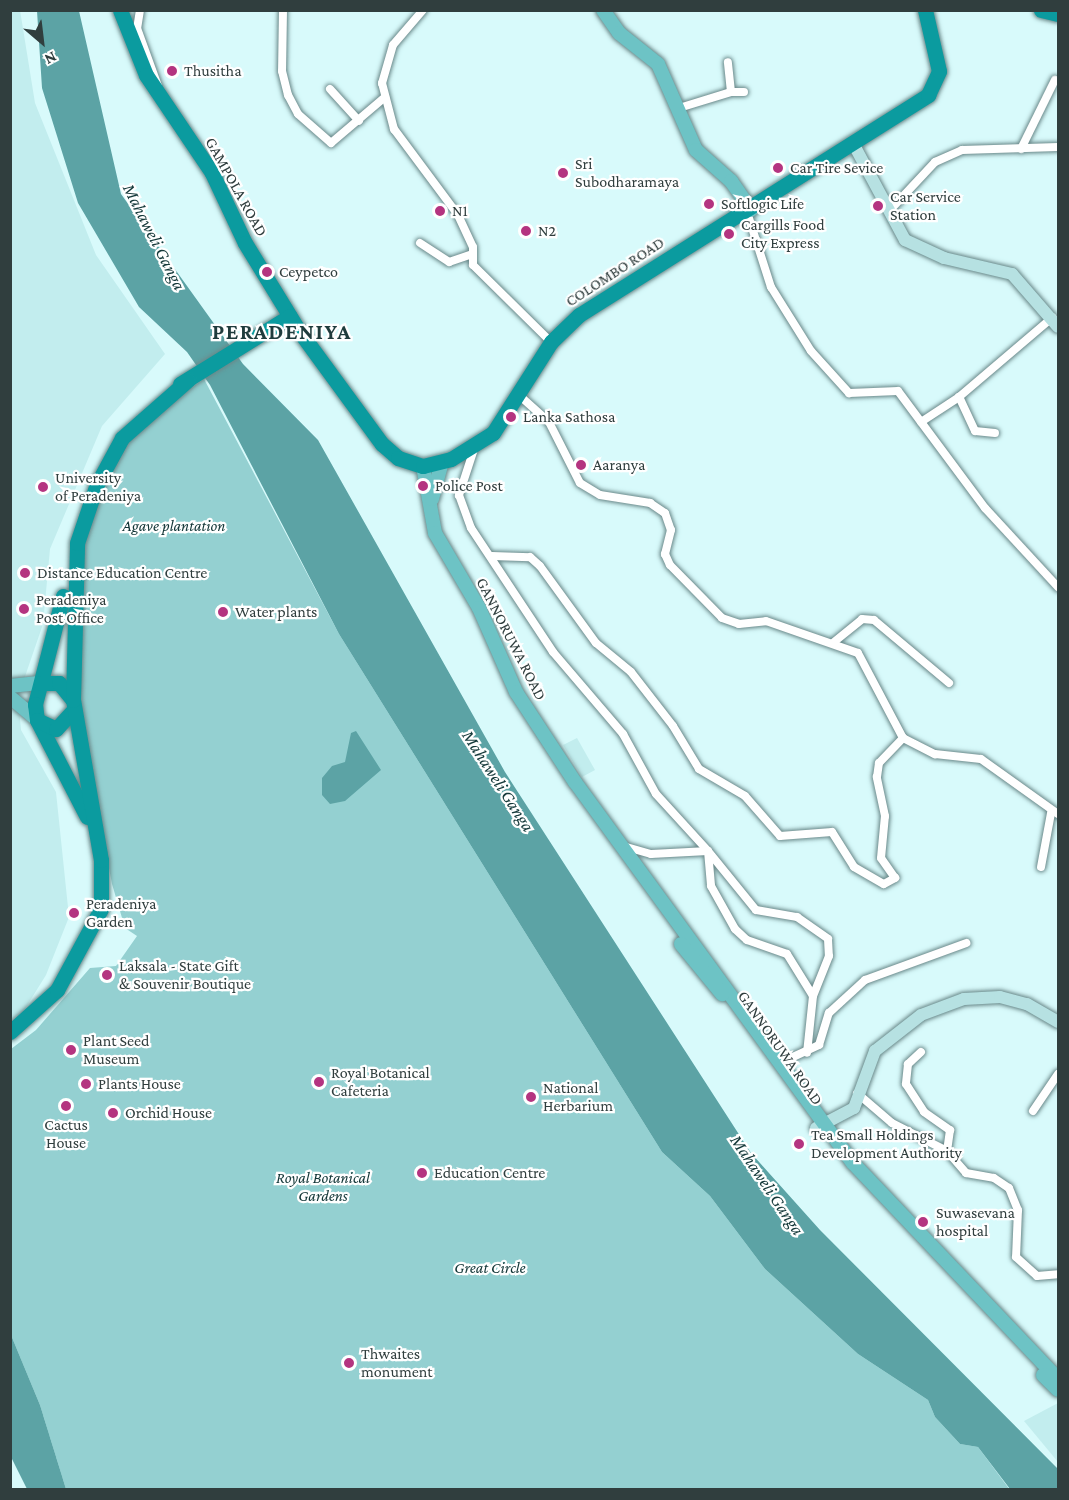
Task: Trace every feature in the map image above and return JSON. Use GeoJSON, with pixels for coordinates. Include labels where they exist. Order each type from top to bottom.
{"type":"FeatureCollection","features":[{"type":"Feature","properties":{"kind":"highway","name":"GAMPOLA ROAD"},"geometry":{"type":"LineString","coordinates":[[120,10],[159,95],[212,173],[290,316]]}},
{"type":"Feature","properties":{"kind":"highway","name":"COLOMBO ROAD"},"geometry":{"type":"LineString","coordinates":[[423,466],[442,462],[475,446],[499,427],[520,396],[550,342],[590,306],[854,145],[935,87],[939,65],[926,10]]}},
{"type":"Feature","properties":{"kind":"highway"},"geometry":{"type":"LineString","coordinates":[[1041,10],[1059,14]]}},
{"type":"Feature","properties":{"kind":"highway"},"geometry":{"type":"LineString","coordinates":[[94,921],[92,843],[85,809],[37,720],[40,683],[58,629],[74,523],[98,465],[118,432],[149,401],[188,380],[290,316],[378,439],[399,458],[423,466]]}},
{"type":"Feature","properties":{"kind":"highway"},"geometry":{"type":"LineString","coordinates":[[10,1032],[57,990],[84,949],[104,886],[73,705],[72,580],[85,515],[122,438],[188,380]]}},
{"type":"Feature","properties":{"kind":"highway"},"geometry":{"type":"LineString","coordinates":[[40,683],[59,683],[73,705]]}},
{"type":"Feature","properties":{"kind":"highway"},"geometry":{"type":"LineString","coordinates":[[37,720],[56,729],[73,705]]}},
{"type":"Feature","properties":{"kind":"main road"},"geometry":{"type":"LineString","coordinates":[[603,10],[619,33],[658,64],[700,156],[730,181],[749,211]]}},
{"type":"Feature","properties":{"kind":"main road","name":"GANNORUWA ROAD"},"geometry":{"type":"LineString","coordinates":[[430,507],[442,462]]}},
{"type":"Feature","properties":{"kind":"main road","name":"GANNORUWA ROAD"},"geometry":{"type":"LineString","coordinates":[[423,466],[435,533],[479,608],[516,692],[654,907],[782,1062],[820,1126],[905,1221],[1059,1379]]}},
{"type":"Feature","properties":{"kind":"main road"},"geometry":{"type":"LineString","coordinates":[[10,686],[40,683]]}},
{"type":"Feature","properties":{"kind":"main road"},"geometry":{"type":"LineString","coordinates":[[10,697],[37,720]]}},
{"type":"Feature","properties":{"kind":"main road","name":"GANNORUWA ROAD"},"geometry":{"type":"LineString","coordinates":[[575,782],[820,1126],[889,1217],[1059,1390]]}},
{"type":"Feature","properties":{"kind":"street"},"geometry":{"type":"LineString","coordinates":[[140,10],[137,28],[159,95]]}},
{"type":"Feature","properties":{"kind":"street"},"geometry":{"type":"LineString","coordinates":[[283,10],[282,70],[298,114],[331,143],[385,97]]}},
{"type":"Feature","properties":{"kind":"street"},"geometry":{"type":"LineString","coordinates":[[423,10],[393,45],[382,83],[402,144],[458,215],[472,254],[473,265],[550,342]]}},
{"type":"Feature","properties":{"kind":"street"},"geometry":{"type":"LineString","coordinates":[[728,62],[730,92]]}},
{"type":"Feature","properties":{"kind":"street"},"geometry":{"type":"LineString","coordinates":[[1021,149],[1055,80]]}},
{"type":"Feature","properties":{"kind":"street"},"geometry":{"type":"LineString","coordinates":[[330,89],[359,121]]}},
{"type":"Feature","properties":{"kind":"street"},"geometry":{"type":"LineString","coordinates":[[679,108],[730,92],[744,92]]}},
{"type":"Feature","properties":{"kind":"street"},"geometry":{"type":"LineString","coordinates":[[854,145],[892,208],[896,231],[905,240],[944,258],[1012,274],[1056,322],[959,397],[921,422]]}},
{"type":"Feature","properties":{"kind":"street"},"geometry":{"type":"LineString","coordinates":[[892,208],[935,162],[962,150],[1059,147]]}},
{"type":"Feature","properties":{"kind":"street"},"geometry":{"type":"LineString","coordinates":[[749,211],[771,287],[811,351],[849,393],[898,391],[985,508],[1059,587]]}},
{"type":"Feature","properties":{"kind":"street"},"geometry":{"type":"LineString","coordinates":[[420,243],[449,262],[472,254]]}},
{"type":"Feature","properties":{"kind":"street"},"geometry":{"type":"LineString","coordinates":[[520,396],[549,422],[580,483],[600,495],[650,503],[665,513],[671,530],[665,554],[670,565],[722,618],[739,624],[766,621],[834,642],[863,658],[903,738],[935,753],[981,759],[1055,813],[1041,867]]}},
{"type":"Feature","properties":{"kind":"street"},"geometry":{"type":"LineString","coordinates":[[959,397],[975,431],[995,433]]}},
{"type":"Feature","properties":{"kind":"street"},"geometry":{"type":"LineString","coordinates":[[475,446],[460,502],[553,652],[622,734],[656,794],[708,850],[756,910],[797,917],[828,939],[829,956],[813,996],[807,1053]]}},
{"type":"Feature","properties":{"kind":"street"},"geometry":{"type":"LineString","coordinates":[[492,556],[530,557],[540,566],[596,643],[631,672],[674,726],[699,769],[745,796],[780,836],[832,832],[854,867],[884,884],[895,878],[881,858],[885,816],[877,777],[879,763],[903,738]]}},
{"type":"Feature","properties":{"kind":"street"},"geometry":{"type":"LineString","coordinates":[[834,642],[862,619],[874,620],[949,683]]}},
{"type":"Feature","properties":{"kind":"street"},"geometry":{"type":"LineString","coordinates":[[622,846],[651,854],[708,850]]}},
{"type":"Feature","properties":{"kind":"street"},"geometry":{"type":"LineString","coordinates":[[708,850],[711,886],[735,929],[747,940],[788,954],[813,996]]}},
{"type":"Feature","properties":{"kind":"street"},"geometry":{"type":"LineString","coordinates":[[782,1062],[807,1053],[819,1045],[829,1013],[866,980],[966,942]]}},
{"type":"Feature","properties":{"kind":"street"},"geometry":{"type":"LineString","coordinates":[[820,1126],[854,1108],[857,1093],[875,1051],[895,1032],[964,999],[1012,998],[1059,1022]]}},
{"type":"Feature","properties":{"kind":"street"},"geometry":{"type":"LineString","coordinates":[[921,1052],[908,1064],[906,1084],[924,1112],[950,1130],[947,1151]]}},
{"type":"Feature","properties":{"kind":"street"},"geometry":{"type":"LineString","coordinates":[[1033,1111],[1059,1074]]}},
{"type":"Feature","properties":{"kind":"street"},"geometry":{"type":"LineString","coordinates":[[857,1093],[892,1123],[947,1151],[966,1173],[994,1178],[1009,1188],[1018,1210],[1016,1257],[1037,1276],[1059,1275]]}},
{"type":"Feature","properties":{"kind":"shaded area","name":"University of Peradeniya"},"geometry":{"type":"Polygon","coordinates":[[[20,10],[35,103],[96,255],[165,354],[102,426],[50,549],[43,624],[18,697],[21,730],[56,792],[69,917],[46,975],[23,1012],[11,1020],[10,11],[20,10]]]}},
{"type":"Feature","properties":{"kind":"shaded area"},"geometry":{"type":"Polygon","coordinates":[[[577,738],[595,770],[582,777],[563,745],[577,738]]]}},
{"type":"Feature","properties":{"kind":"shaded area"},"geometry":{"type":"Polygon","coordinates":[[[1058,1403],[1058,1462],[1024,1421],[1058,1403]]]}},
{"type":"Feature","properties":{"kind":"green space","name":"Royal Botanical Gardens"},"geometry":{"type":"Polygon","coordinates":[[[204,379],[339,634],[662,1152],[710,1196],[765,1269],[858,1354],[928,1400],[935,1417],[960,1444],[978,1447],[1010,1490],[66,1489],[40,1405],[11,1335],[11,1049],[36,1030],[90,968],[116,966],[137,936],[125,928],[112,884],[78,702],[81,557],[101,492],[126,445],[158,411],[204,379]]]}},
{"type":"Feature","properties":{"kind":"water","name":"Mahaweli Ganga"},"geometry":{"type":"Polygon","coordinates":[[[37,11],[79,11],[121,194],[243,364],[318,440],[505,772],[751,1153],[820,1230],[1058,1469],[1058,1489],[1010,1489],[978,1447],[960,1444],[935,1417],[928,1400],[858,1354],[765,1269],[710,1196],[662,1152],[339,634],[210,385],[187,352],[139,307],[78,203],[42,88],[37,11]]]}},
{"type":"Feature","properties":{"kind":"water"},"geometry":{"type":"Polygon","coordinates":[[[356,731],[381,770],[345,801],[330,804],[322,795],[322,778],[332,766],[345,762],[351,733],[356,731]]]}},
{"type":"Feature","properties":{"kind":"water"},"geometry":{"type":"Polygon","coordinates":[[[11,1335],[40,1405],[66,1489],[27,1489],[11,1457],[11,1335]]]}},
{"type":"Feature","properties":{"kind":"place","name":"Thusitha"},"geometry":{"type":"Point","coordinates":[172,71]}},
{"type":"Feature","properties":{"kind":"place","name":"Car Tire Sevice"},"geometry":{"type":"Point","coordinates":[778,168]}},
{"type":"Feature","properties":{"kind":"place","name":"Sri Subodharamaya"},"geometry":{"type":"Point","coordinates":[563,173]}},
{"type":"Feature","properties":{"kind":"place","name":"Softlogic Life"},"geometry":{"type":"Point","coordinates":[709,204]}},
{"type":"Feature","properties":{"kind":"place","name":"Car Service Station"},"geometry":{"type":"Point","coordinates":[878,206]}},
{"type":"Feature","properties":{"kind":"place","name":"N1"},"geometry":{"type":"Point","coordinates":[440,211]}},
{"type":"Feature","properties":{"kind":"place","name":"N2"},"geometry":{"type":"Point","coordinates":[526,231]}},
{"type":"Feature","properties":{"kind":"place","name":"Cargills Food City Express"},"geometry":{"type":"Point","coordinates":[729,234]}},
{"type":"Feature","properties":{"kind":"place","name":"Ceypetco"},"geometry":{"type":"Point","coordinates":[267,272]}},
{"type":"Feature","properties":{"kind":"place","name":"Lanka Sathosa"},"geometry":{"type":"Point","coordinates":[511,417]}},
{"type":"Feature","properties":{"kind":"place","name":"Aaranya"},"geometry":{"type":"Point","coordinates":[581,465]}},
{"type":"Feature","properties":{"kind":"place","name":"Police Post"},"geometry":{"type":"Point","coordinates":[423,486]}},
{"type":"Feature","properties":{"kind":"place","name":"University of Peradeniya"},"geometry":{"type":"Point","coordinates":[43,487]}},
{"type":"Feature","properties":{"kind":"place","name":"Distance Education Centre"},"geometry":{"type":"Point","coordinates":[25,573]}},
{"type":"Feature","properties":{"kind":"place","name":"Peradeniya Post Office"},"geometry":{"type":"Point","coordinates":[24,609]}},
{"type":"Feature","properties":{"kind":"place","name":"Water plants"},"geometry":{"type":"Point","coordinates":[223,612]}},
{"type":"Feature","properties":{"kind":"place","name":"Peradeniya Garden"},"geometry":{"type":"Point","coordinates":[74,913]}},
{"type":"Feature","properties":{"kind":"place","name":"Laksala - State Gift & Souvenir Boutique"},"geometry":{"type":"Point","coordinates":[107,975]}},
{"type":"Feature","properties":{"kind":"place","name":"Plant Seed Museum"},"geometry":{"type":"Point","coordinates":[71,1050]}},
{"type":"Feature","properties":{"kind":"place","name":"Royal Botanical Cafeteria"},"geometry":{"type":"Point","coordinates":[319,1082]}},
{"type":"Feature","properties":{"kind":"place","name":"Plants House"},"geometry":{"type":"Point","coordinates":[86,1084]}},
{"type":"Feature","properties":{"kind":"place","name":"National Herbarium"},"geometry":{"type":"Point","coordinates":[531,1097]}},
{"type":"Feature","properties":{"kind":"place","name":"Cactus House"},"geometry":{"type":"Point","coordinates":[66,1106]}},
{"type":"Feature","properties":{"kind":"place","name":"Orchid House"},"geometry":{"type":"Point","coordinates":[113,1113]}},
{"type":"Feature","properties":{"kind":"place","name":"Tea Small Holdings Development Authority"},"geometry":{"type":"Point","coordinates":[799,1144]}},
{"type":"Feature","properties":{"kind":"place","name":"Education Centre"},"geometry":{"type":"Point","coordinates":[422,1173]}},
{"type":"Feature","properties":{"kind":"place","name":"Suwasevana hospital"},"geometry":{"type":"Point","coordinates":[923,1222]}},
{"type":"Feature","properties":{"kind":"place","name":"Thwaites monument"},"geometry":{"type":"Point","coordinates":[349,1363]}},
{"type":"Feature","properties":{"kind":"district","name":"PERADENIYA"},"geometry":{"type":"Point","coordinates":[282,332]}},
{"type":"Feature","properties":{"kind":"park label","name":"Agave plantation"},"geometry":{"type":"Point","coordinates":[174,526]}},
{"type":"Feature","properties":{"kind":"park label","name":"Great Circle"},"geometry":{"type":"Point","coordinates":[490,1268]}}]}
